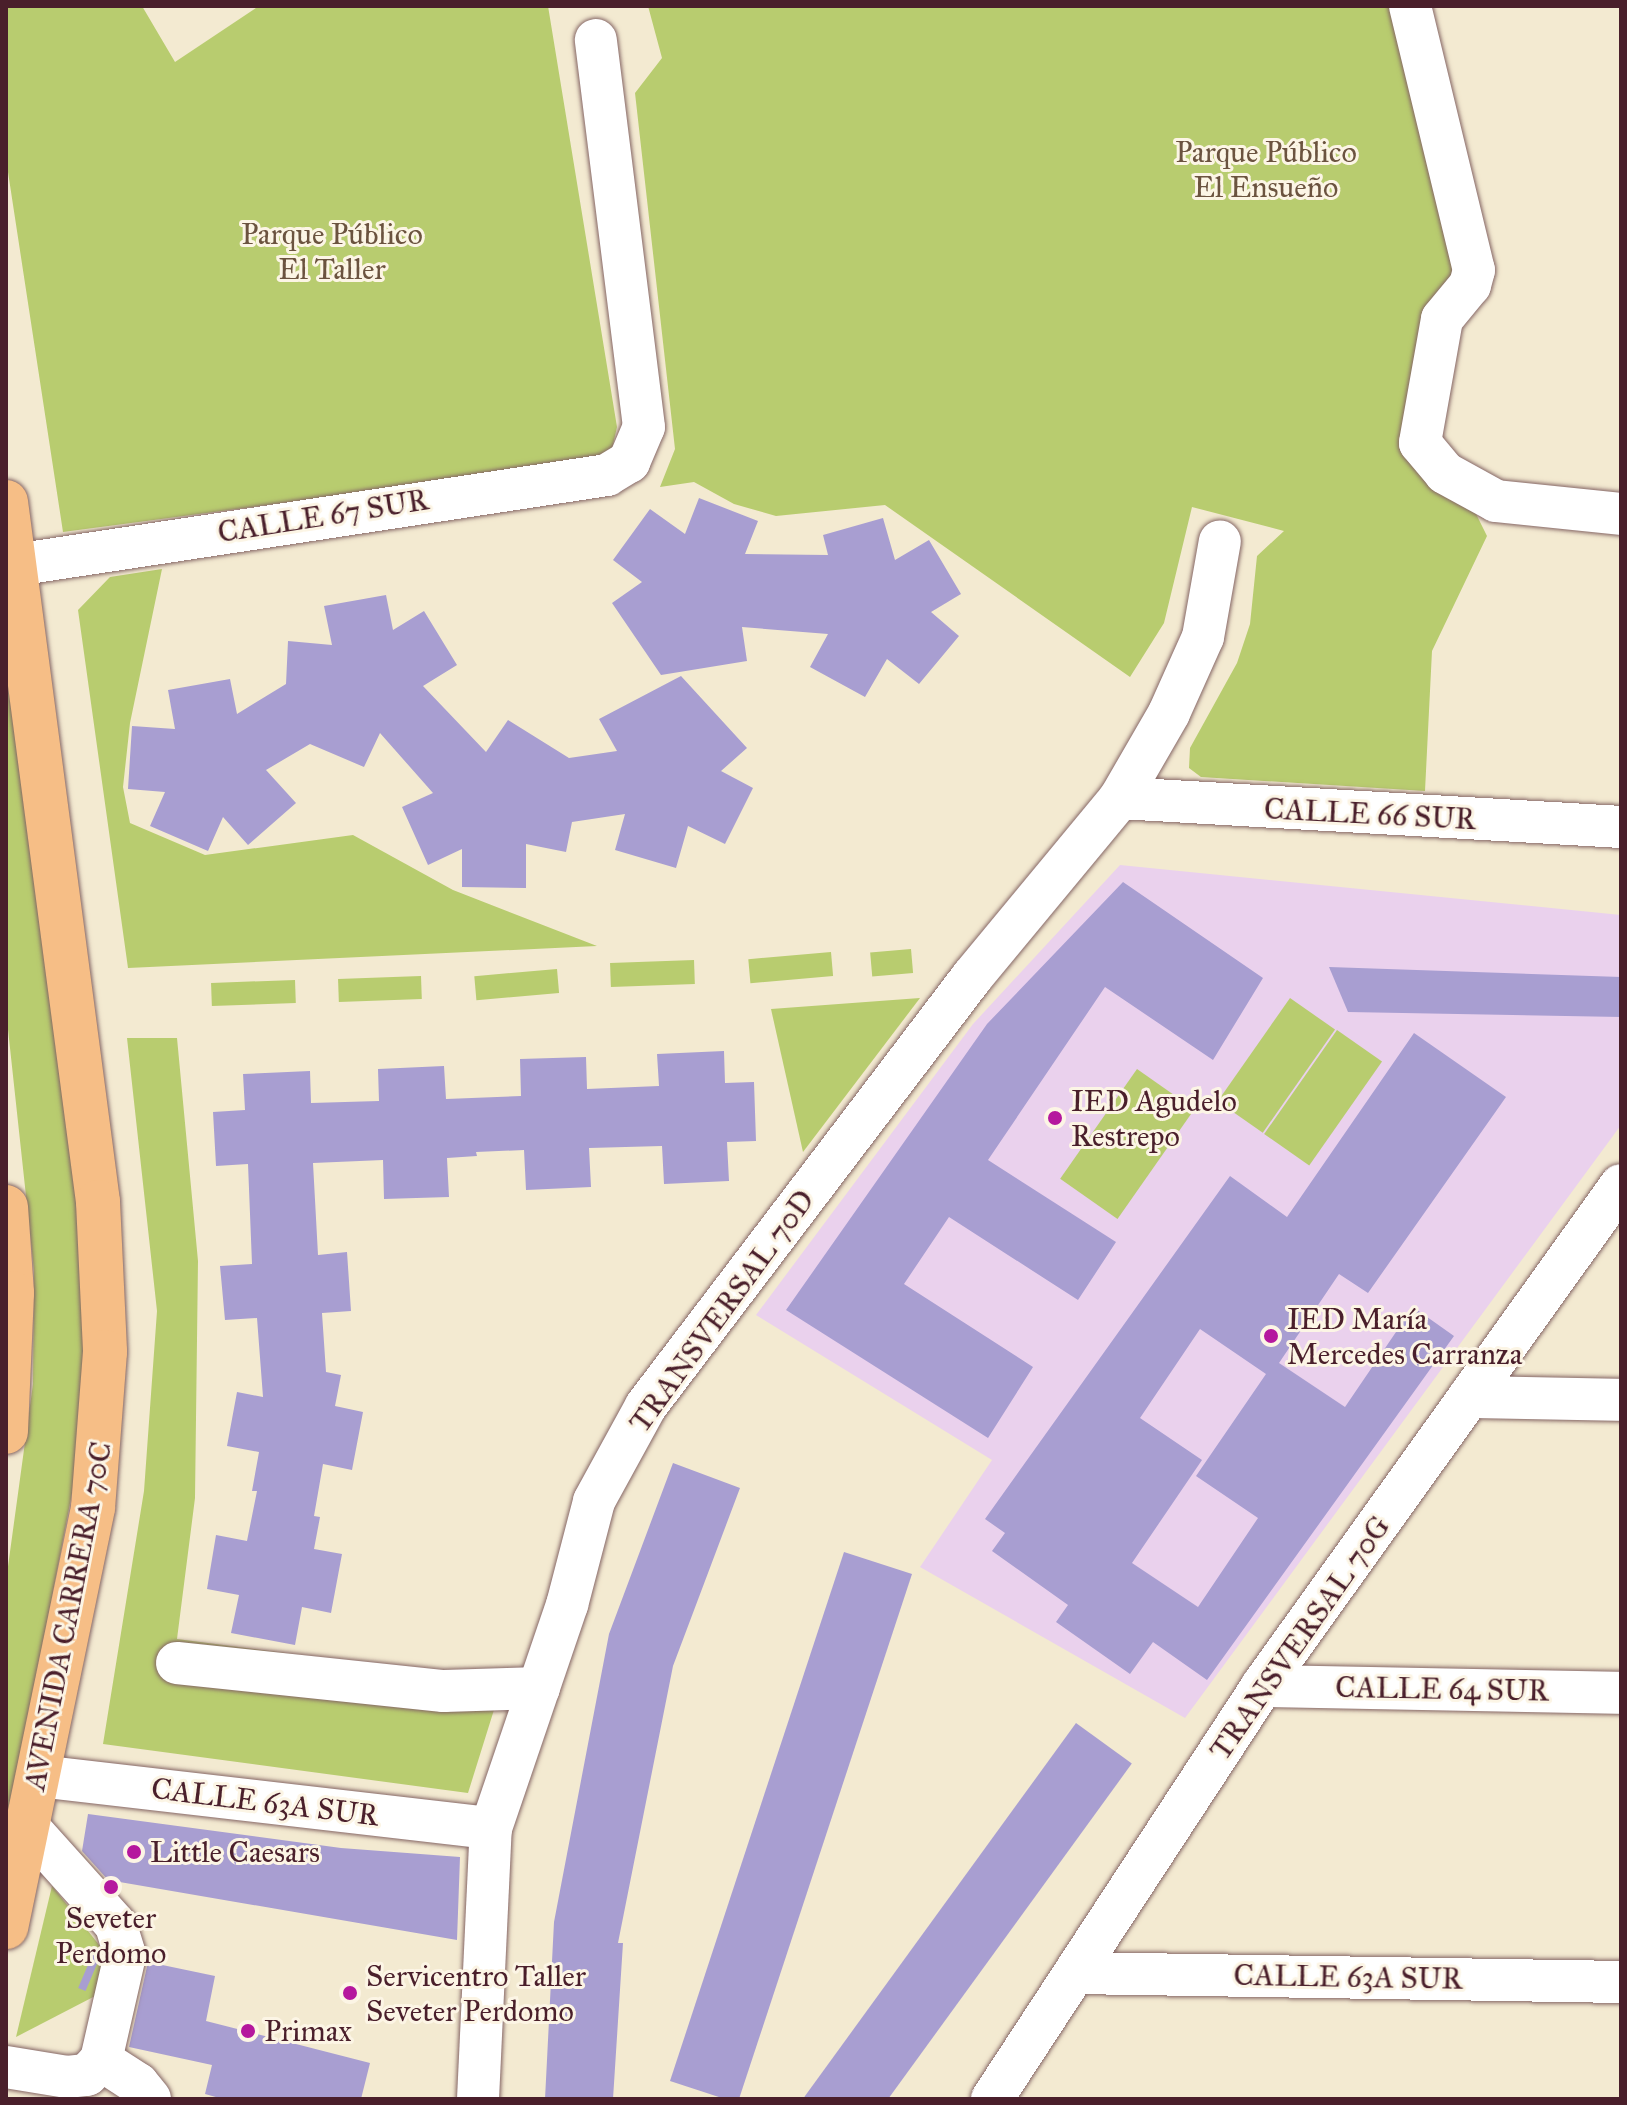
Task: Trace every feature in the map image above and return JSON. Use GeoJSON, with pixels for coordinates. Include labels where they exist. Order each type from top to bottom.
{"type":"FeatureCollection","features":[{"type":"Feature","properties":{"kind":"main road","name":"AVENIDA CARRERA 70C"},"geometry":{"type":"LineString","coordinates":[[6,502],[75,1017],[104,1281],[103,1431],[72,1628],[6,1927]]}},
{"type":"Feature","properties":{"kind":"main road"},"geometry":{"type":"LineString","coordinates":[[6,1207],[12,1293],[6,1432]]}},
{"type":"Feature","properties":{"kind":"street"},"geometry":{"type":"LineString","coordinates":[[1410,6],[1474,270],[1470,285],[1442,319],[1420,443],[1445,473],[1496,501],[1621,514]]}},
{"type":"Feature","properties":{"kind":"street","name":"CALLE 67 SUR"},"geometry":{"type":"LineString","coordinates":[[15,565],[607,475],[629,462],[644,427],[596,40]]}},
{"type":"Feature","properties":{"kind":"street","name":"TRANSVERSAL 70D"},"geometry":{"type":"LineString","coordinates":[[478,2099],[491,1828],[539,1688],[594,1501],[646,1406],[972,977],[1120,798],[1169,713],[1203,637],[1220,541]]}},
{"type":"Feature","properties":{"kind":"street","name":"CALLE 66 SUR"},"geometry":{"type":"LineString","coordinates":[[1120,798],[1621,827]]}},
{"type":"Feature","properties":{"kind":"street","name":"TRANSVERSAL 70G"},"geometry":{"type":"LineString","coordinates":[[992,2099],[1262,1686],[1621,1185]]}},
{"type":"Feature","properties":{"kind":"street"},"geometry":{"type":"LineString","coordinates":[[1469,1397],[1621,1400]]}},
{"type":"Feature","properties":{"kind":"street"},"geometry":{"type":"LineString","coordinates":[[177,1663],[444,1691],[539,1688]]}},
{"type":"Feature","properties":{"kind":"street","name":"CALLE 64 SUR"},"geometry":{"type":"LineString","coordinates":[[1262,1686],[1621,1693]]}},
{"type":"Feature","properties":{"kind":"street","name":"CALLE 63A SUR"},"geometry":{"type":"LineString","coordinates":[[39,1776],[491,1828]]}},
{"type":"Feature","properties":{"kind":"street"},"geometry":{"type":"LineString","coordinates":[[6,2067],[67,2077],[87,2075],[101,2060],[125,1955],[116,1925],[28,1827]]}},
{"type":"Feature","properties":{"kind":"street","name":"CALLE 63A SUR"},"geometry":{"type":"LineString","coordinates":[[1075,1973],[1621,1982]]}},
{"type":"Feature","properties":{"kind":"street"},"geometry":{"type":"LineString","coordinates":[[101,2060],[138,2084],[150,2099]]}},
{"type":"Feature","properties":{"kind":"shaded area","name":"IED María Mercedes Carranza"},"geometry":{"type":"Polygon","coordinates":[[[1120,865],[1621,915],[1621,1125],[1185,1718],[920,1567],[992,1460],[756,1315],[973,1024],[1120,865]]]}},
{"type":"Feature","properties":{"kind":"green space","name":"Parque Público El Taller"},"geometry":{"type":"Polygon","coordinates":[[[6,6],[142,6],[175,62],[259,6],[548,6],[617,427],[612,449],[592,462],[63,532],[6,159],[6,6]]]}},
{"type":"Feature","properties":{"kind":"green space","name":"Parque Público El Ensueño"},"geometry":{"type":"Polygon","coordinates":[[[648,6],[1395,6],[1461,272],[1416,393],[1487,536],[1432,651],[1425,791],[1201,777],[1189,768],[1190,748],[1237,663],[1250,624],[1257,556],[1284,531],[1192,507],[1164,623],[1130,677],[885,505],[776,516],[734,504],[694,482],[660,487],[675,449],[635,93],[662,58],[648,6]]]}},
{"type":"Feature","properties":{"kind":"green space"},"geometry":{"type":"Polygon","coordinates":[[[162,569],[130,723],[123,787],[130,823],[205,855],[353,835],[453,890],[597,946],[128,968],[78,610],[110,577],[162,569]]]}},
{"type":"Feature","properties":{"kind":"green space"},"geometry":{"type":"Polygon","coordinates":[[[6,665],[77,1195],[86,1345],[82,1441],[6,1836],[6,1581],[33,1384],[34,1270],[6,1011],[6,665]]]}},
{"type":"Feature","properties":{"kind":"green space"},"geometry":{"type":"Polygon","coordinates":[[[911,949],[913,973],[872,976],[870,953],[911,949]]]}},
{"type":"Feature","properties":{"kind":"green space"},"geometry":{"type":"Polygon","coordinates":[[[831,952],[833,976],[750,983],[748,959],[831,952]]]}},
{"type":"Feature","properties":{"kind":"green space"},"geometry":{"type":"Polygon","coordinates":[[[694,960],[695,984],[611,987],[610,963],[694,960]]]}},
{"type":"Feature","properties":{"kind":"green space"},"geometry":{"type":"Polygon","coordinates":[[[557,969],[559,993],[476,1000],[474,976],[557,969]]]}},
{"type":"Feature","properties":{"kind":"green space"},"geometry":{"type":"Polygon","coordinates":[[[421,976],[422,999],[339,1002],[338,979],[421,976]]]}},
{"type":"Feature","properties":{"kind":"green space"},"geometry":{"type":"Polygon","coordinates":[[[295,980],[296,1003],[212,1006],[211,983],[295,980]]]}},
{"type":"Feature","properties":{"kind":"green space"},"geometry":{"type":"Polygon","coordinates":[[[920,998],[803,1152],[771,1009],[920,998]]]}},
{"type":"Feature","properties":{"kind":"green space"},"geometry":{"type":"Polygon","coordinates":[[[1290,998],[1335,1030],[1263,1133],[1218,1101],[1290,998]]]}},
{"type":"Feature","properties":{"kind":"green space"},"geometry":{"type":"Polygon","coordinates":[[[1337,1030],[1382,1062],[1309,1166],[1264,1134],[1337,1030]]]}},
{"type":"Feature","properties":{"kind":"green space"},"geometry":{"type":"Polygon","coordinates":[[[127,1038],[177,1038],[198,1261],[195,1498],[177,1639],[503,1681],[468,1793],[103,1744],[144,1491],[157,1311],[127,1038]]]}},
{"type":"Feature","properties":{"kind":"green space"},"geometry":{"type":"Polygon","coordinates":[[[1137,1069],[1194,1109],[1117,1219],[1060,1179],[1137,1069]]]}},
{"type":"Feature","properties":{"kind":"green space"},"geometry":{"type":"Polygon","coordinates":[[[52,1886],[108,1956],[99,1994],[16,2037],[52,1886]]]}},
{"type":"Feature","properties":{"kind":"building"},"geometry":{"type":"Polygon","coordinates":[[[699,498],[758,521],[745,554],[828,555],[823,535],[883,518],[895,560],[929,540],[961,594],[931,612],[959,636],[919,684],[887,659],[865,697],[810,667],[828,634],[742,627],[747,661],[661,675],[612,603],[642,582],[613,560],[650,509],[685,534],[699,498]]]}},
{"type":"Feature","properties":{"kind":"building"},"geometry":{"type":"Polygon","coordinates":[[[386,595],[393,630],[424,611],[457,665],[423,686],[486,752],[508,720],[569,758],[617,751],[599,719],[681,676],[747,748],[721,771],[753,788],[725,844],[688,826],[676,868],[615,850],[625,814],[572,822],[566,852],[526,844],[526,888],[462,887],[462,849],[428,865],[402,807],[433,793],[380,733],[364,767],[310,744],[266,770],[296,803],[248,845],[223,817],[208,851],[150,826],[165,792],[128,789],[132,726],[175,729],[168,690],[230,679],[237,714],[286,684],[288,641],[332,645],[324,606],[386,595]]]}},
{"type":"Feature","properties":{"kind":"building"},"geometry":{"type":"Polygon","coordinates":[[[1123,882],[1263,978],[1213,1060],[1105,987],[988,1160],[1116,1242],[1078,1300],[949,1217],[904,1284],[1033,1367],[988,1438],[786,1310],[987,1024],[1123,882]]]}},
{"type":"Feature","properties":{"kind":"building"},"geometry":{"type":"Polygon","coordinates":[[[1329,967],[1621,977],[1621,1017],[1348,1012],[1329,967]]]}},
{"type":"Feature","properties":{"kind":"building"},"geometry":{"type":"Polygon","coordinates":[[[1414,1033],[1506,1097],[1368,1293],[1339,1274],[1279,1363],[1345,1407],[1413,1307],[1454,1336],[1207,1680],[1153,1642],[1130,1674],[1056,1622],[1068,1605],[992,1551],[1005,1533],[985,1519],[1230,1176],[1287,1217],[1414,1033]],[[1200,1329],[1140,1418],[1202,1460],[1132,1563],[1198,1607],[1258,1518],[1196,1476],[1266,1374],[1200,1329]]]}},
{"type":"Feature","properties":{"kind":"building"},"geometry":{"type":"Polygon","coordinates":[[[724,1051],[725,1083],[754,1082],[756,1141],[727,1142],[729,1181],[664,1184],[662,1146],[589,1148],[591,1187],[526,1190],[524,1150],[476,1152],[477,1156],[447,1158],[449,1197],[384,1199],[383,1160],[313,1163],[318,1255],[347,1252],[351,1311],[322,1313],[326,1372],[341,1375],[335,1406],[363,1412],[352,1470],[323,1464],[314,1516],[320,1517],[314,1549],[342,1554],[331,1613],[302,1607],[295,1645],[231,1633],[239,1595],[207,1589],[216,1535],[247,1541],[257,1491],[252,1491],[259,1452],[227,1446],[237,1392],[263,1397],[257,1318],[225,1320],[220,1266],[252,1264],[248,1164],[216,1166],[213,1112],[245,1110],[243,1074],[310,1071],[311,1103],[379,1101],[378,1069],[444,1066],[446,1099],[521,1096],[520,1059],[586,1057],[587,1089],[659,1086],[657,1054],[724,1051]]]}},
{"type":"Feature","properties":{"kind":"building"},"geometry":{"type":"Polygon","coordinates":[[[673,1463],[740,1488],[673,1666],[618,1943],[623,1943],[613,2099],[545,2099],[554,1922],[609,1634],[673,1463]]]}},
{"type":"Feature","properties":{"kind":"building"},"geometry":{"type":"Polygon","coordinates":[[[844,1552],[912,1574],[739,2099],[725,2099],[670,2081],[844,1552]]]}},
{"type":"Feature","properties":{"kind":"building"},"geometry":{"type":"Polygon","coordinates":[[[1076,1723],[1132,1764],[888,2099],[804,2097],[1076,1723]]]}},
{"type":"Feature","properties":{"kind":"building"},"geometry":{"type":"Polygon","coordinates":[[[88,1814],[341,1848],[460,1857],[457,1940],[108,1880],[82,1851],[88,1814]]]}},
{"type":"Feature","properties":{"kind":"building"},"geometry":{"type":"Polygon","coordinates":[[[93,1953],[100,1956],[86,1991],[78,1988],[93,1953]]]}},
{"type":"Feature","properties":{"kind":"building"},"geometry":{"type":"Polygon","coordinates":[[[148,1962],[215,1976],[206,2021],[370,2063],[361,2099],[223,2099],[205,2094],[212,2065],[129,2047],[148,1962]]]}},
{"type":"Feature","properties":{"kind":"place","name":"IED Agudelo Restrepo"},"geometry":{"type":"Point","coordinates":[1055,1118]}},
{"type":"Feature","properties":{"kind":"place","name":"IED María Mercedes Carranza"},"geometry":{"type":"Point","coordinates":[1271,1336]}},
{"type":"Feature","properties":{"kind":"place","name":"Little Caesars"},"geometry":{"type":"Point","coordinates":[134,1852]}},
{"type":"Feature","properties":{"kind":"place","name":"Seveter Perdomo"},"geometry":{"type":"Point","coordinates":[111,1887]}},
{"type":"Feature","properties":{"kind":"place","name":"Servicentro Taller Seveter Perdomo"},"geometry":{"type":"Point","coordinates":[350,1993]}},
{"type":"Feature","properties":{"kind":"place","name":"Primax"},"geometry":{"type":"Point","coordinates":[248,2031]}}]}
